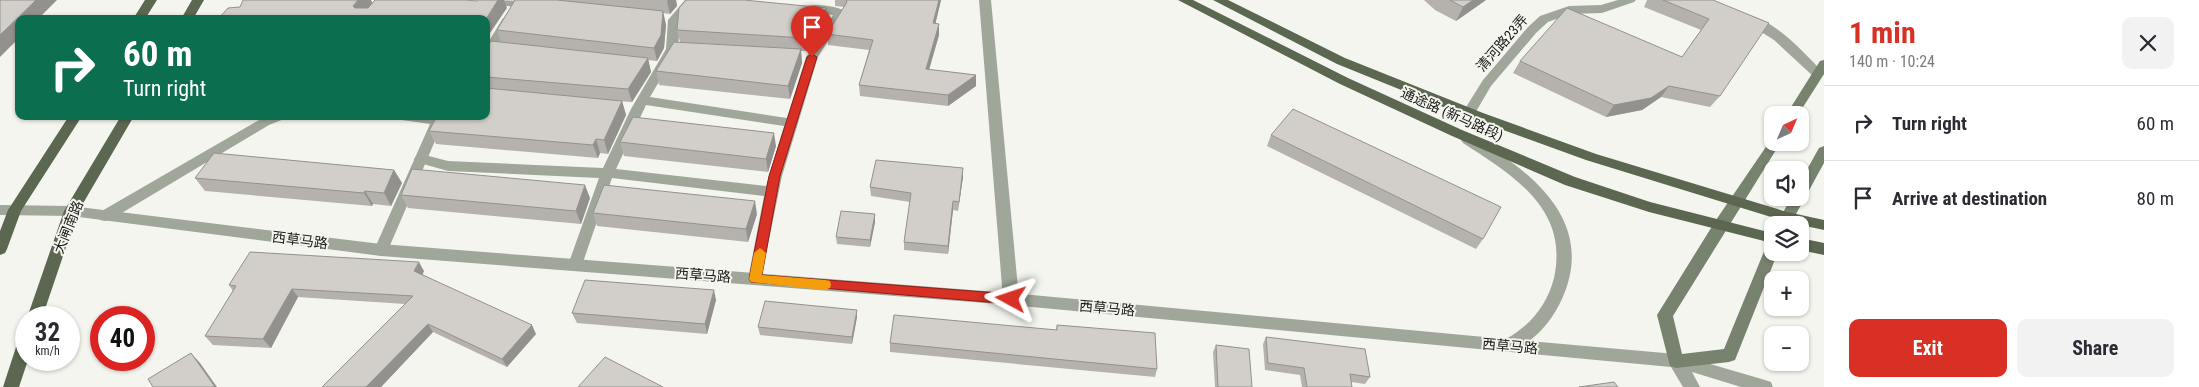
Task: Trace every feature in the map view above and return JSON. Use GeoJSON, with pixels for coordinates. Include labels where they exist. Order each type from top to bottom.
{"type":"FeatureCollection","features":[{"type":"Feature","properties":{"kind":"main road"},"geometry":{"type":"LineString","coordinates":[[142,15],[151,0]]}},
{"type":"Feature","properties":{"kind":"main road"},"geometry":{"type":"LineString","coordinates":[[189,15],[198,0]]}},
{"type":"Feature","properties":{"kind":"main road","name":"通途路 (新马路段)"},"geometry":{"type":"LineString","coordinates":[[1184,0],[1344,82],[1570,181],[1649,207],[1764,236]]}},
{"type":"Feature","properties":{"kind":"main road","name":"通途路 (新马路段)"},"geometry":{"type":"LineString","coordinates":[[1219,0],[1341,61],[1469,112],[1591,157],[1738,201],[1773,216]]}},
{"type":"Feature","properties":{"kind":"main road"},"geometry":{"type":"LineString","coordinates":[[1798,106],[1821,69]]}},
{"type":"Feature","properties":{"kind":"main road"},"geometry":{"type":"LineString","coordinates":[[0,249],[7,210],[73,120]]}},
{"type":"Feature","properties":{"kind":"main road","name":"大闸南路"},"geometry":{"type":"LineString","coordinates":[[38,306],[71,211],[126,120]]}},
{"type":"Feature","properties":{"kind":"main road"},"geometry":{"type":"LineString","coordinates":[[1767,261],[1729,355],[1676,361],[1665,315],[1721,224],[1769,151]]}},
{"type":"Feature","properties":{"kind":"main road"},"geometry":{"type":"LineString","coordinates":[[1809,178],[1824,151]]}},
{"type":"Feature","properties":{"kind":"main road","name":"通途路 (新马路段)"},"geometry":{"type":"LineString","coordinates":[[1809,223],[1824,225]]}},
{"type":"Feature","properties":{"kind":"main road"},"geometry":{"type":"LineString","coordinates":[[1809,246],[1824,249]]}},
{"type":"Feature","properties":{"kind":"main road"},"geometry":{"type":"LineString","coordinates":[[10,387],[16,371]]}},
{"type":"Feature","properties":{"kind":"street"},"geometry":{"type":"LineString","coordinates":[[492,0],[546,6]]}},
{"type":"Feature","properties":{"kind":"street"},"geometry":{"type":"LineString","coordinates":[[575,265],[607,173],[635,106],[656,66],[676,49],[669,19],[692,0]]}},
{"type":"Feature","properties":{"kind":"street"},"geometry":{"type":"LineString","coordinates":[[985,0],[1011,299]]}},
{"type":"Feature","properties":{"kind":"street","name":"清河路23弄"},"geometry":{"type":"LineString","coordinates":[[1469,112],[1487,83],[1532,30],[1544,19],[1569,10],[1602,9],[1630,0]]}},
{"type":"Feature","properties":{"kind":"street"},"geometry":{"type":"LineString","coordinates":[[492,50],[518,2]]}},
{"type":"Feature","properties":{"kind":"street"},"geometry":{"type":"LineString","coordinates":[[755,279],[772,192],[792,123],[807,57],[840,12],[794,6]]}},
{"type":"Feature","properties":{"kind":"street"},"geometry":{"type":"LineString","coordinates":[[1738,14],[1772,32],[1821,69]]}},
{"type":"Feature","properties":{"kind":"street"},"geometry":{"type":"LineString","coordinates":[[635,106],[792,123]]}},
{"type":"Feature","properties":{"kind":"street"},"geometry":{"type":"LineString","coordinates":[[105,216],[269,120]]}},
{"type":"Feature","properties":{"kind":"street"},"geometry":{"type":"LineString","coordinates":[[381,250],[439,120]]}},
{"type":"Feature","properties":{"kind":"street"},"geometry":{"type":"LineString","coordinates":[[1457,133],[1504,163],[1528,182],[1548,203],[1562,227],[1566,249],[1562,276],[1554,301],[1538,326],[1524,337],[1507,346]]}},
{"type":"Feature","properties":{"kind":"street"},"geometry":{"type":"LineString","coordinates":[[421,159],[448,166],[607,173],[772,192]]}},
{"type":"Feature","properties":{"kind":"street","name":"西草马路"},"geometry":{"type":"LineString","coordinates":[[7,210],[71,211],[381,250],[1011,299],[1676,361],[1765,387]]}},
{"type":"Feature","properties":{"kind":"street"},"geometry":{"type":"LineString","coordinates":[[1676,361],[1692,387]]}},
{"type":"Feature","properties":{"kind":"building"},"geometry":{"type":"Polygon","coordinates":[[[0,0],[36,0],[21,15],[15,15],[15,20],[0,35],[0,0]]]}},
{"type":"Feature","properties":{"kind":"building"},"geometry":{"type":"Polygon","coordinates":[[[243,0],[358,0],[353,6],[355,8],[368,8],[375,0],[498,0],[489,15],[222,15],[228,8],[240,7],[243,0]]]}},
{"type":"Feature","properties":{"kind":"building"},"geometry":{"type":"Polygon","coordinates":[[[515,0],[557,0],[663,11],[661,35],[654,48],[497,30],[515,0]]]}},
{"type":"Feature","properties":{"kind":"building"},"geometry":{"type":"Polygon","coordinates":[[[686,0],[744,0],[826,8],[812,30],[808,29],[805,38],[677,30],[679,8],[686,0]]]}},
{"type":"Feature","properties":{"kind":"building"},"geometry":{"type":"Polygon","coordinates":[[[846,0],[939,0],[933,23],[939,24],[926,69],[976,75],[948,95],[859,85],[873,40],[827,34],[847,2],[846,0]]]}},
{"type":"Feature","properties":{"kind":"building"},"geometry":{"type":"Polygon","coordinates":[[[1450,0],[1473,0],[1463,7],[1450,0]]]}},
{"type":"Feature","properties":{"kind":"building"},"geometry":{"type":"Polygon","coordinates":[[[1663,0],[1713,0],[1769,23],[1720,96],[1669,86],[1651,98],[1614,105],[1520,61],[1567,8],[1682,57],[1709,19],[1663,0]]]}},
{"type":"Feature","properties":{"kind":"building"},"geometry":{"type":"Polygon","coordinates":[[[490,42],[648,58],[628,89],[490,77],[490,42]]]}},
{"type":"Feature","properties":{"kind":"building"},"geometry":{"type":"Polygon","coordinates":[[[674,42],[801,49],[788,86],[656,71],[674,42]]]}},
{"type":"Feature","properties":{"kind":"building"},"geometry":{"type":"Polygon","coordinates":[[[490,88],[622,101],[604,140],[596,139],[593,145],[429,131],[435,120],[490,120],[490,88]]]}},
{"type":"Feature","properties":{"kind":"building"},"geometry":{"type":"Polygon","coordinates":[[[1293,109],[1501,207],[1483,239],[1271,135],[1293,109]]]}},
{"type":"Feature","properties":{"kind":"building"},"geometry":{"type":"Polygon","coordinates":[[[633,117],[774,133],[766,159],[620,142],[633,117]]]}},
{"type":"Feature","properties":{"kind":"building"},"geometry":{"type":"Polygon","coordinates":[[[214,153],[394,170],[384,193],[365,191],[364,193],[195,178],[214,153]]]}},
{"type":"Feature","properties":{"kind":"building"},"geometry":{"type":"Polygon","coordinates":[[[876,160],[963,168],[959,202],[953,201],[948,246],[904,242],[911,193],[870,187],[876,160]]]}},
{"type":"Feature","properties":{"kind":"building"},"geometry":{"type":"Polygon","coordinates":[[[412,169],[585,185],[576,211],[401,195],[412,169]]]}},
{"type":"Feature","properties":{"kind":"building"},"geometry":{"type":"Polygon","coordinates":[[[604,185],[755,201],[746,229],[593,213],[604,185]]]}},
{"type":"Feature","properties":{"kind":"building"},"geometry":{"type":"Polygon","coordinates":[[[841,211],[875,214],[870,240],[836,237],[841,211]]]}},
{"type":"Feature","properties":{"kind":"building"},"geometry":{"type":"Polygon","coordinates":[[[250,252],[419,262],[414,271],[532,325],[502,359],[428,324],[366,387],[322,387],[413,296],[292,289],[263,339],[205,336],[236,286],[229,285],[250,252]]]}},
{"type":"Feature","properties":{"kind":"building"},"geometry":{"type":"Polygon","coordinates":[[[585,280],[714,290],[705,324],[572,313],[585,280]]]}},
{"type":"Feature","properties":{"kind":"building"},"geometry":{"type":"Polygon","coordinates":[[[765,301],[857,310],[852,337],[758,327],[765,301]]]}},
{"type":"Feature","properties":{"kind":"building"},"geometry":{"type":"Polygon","coordinates":[[[894,315],[1057,330],[1057,325],[1155,333],[1157,369],[890,343],[894,315]]]}},
{"type":"Feature","properties":{"kind":"building"},"geometry":{"type":"Polygon","coordinates":[[[1266,337],[1365,349],[1370,377],[1350,374],[1352,387],[1307,387],[1304,368],[1268,363],[1266,337]]]}},
{"type":"Feature","properties":{"kind":"building"},"geometry":{"type":"Polygon","coordinates":[[[1216,345],[1249,349],[1252,387],[1218,387],[1216,345]]]}},
{"type":"Feature","properties":{"kind":"building"},"geometry":{"type":"Polygon","coordinates":[[[191,353],[215,387],[153,387],[148,379],[191,353]]]}},
{"type":"Feature","properties":{"kind":"building"},"geometry":{"type":"Polygon","coordinates":[[[605,357],[663,387],[578,387],[605,357]]]}},
{"type":"Feature","properties":{"kind":"building"},"geometry":{"type":"Polygon","coordinates":[[[1614,382],[1618,387],[1579,387],[1614,382]]]}},
{"type":"Feature","properties":{"kind":"slow traffic"},"geometry":{"type":"LineString","coordinates":[[760,253],[755,279],[825,285]]}},
{"type":"Feature","properties":{"kind":"route"},"geometry":{"type":"LineString","coordinates":[[812,57],[775,176],[755,279],[1011,299]]}}]}
